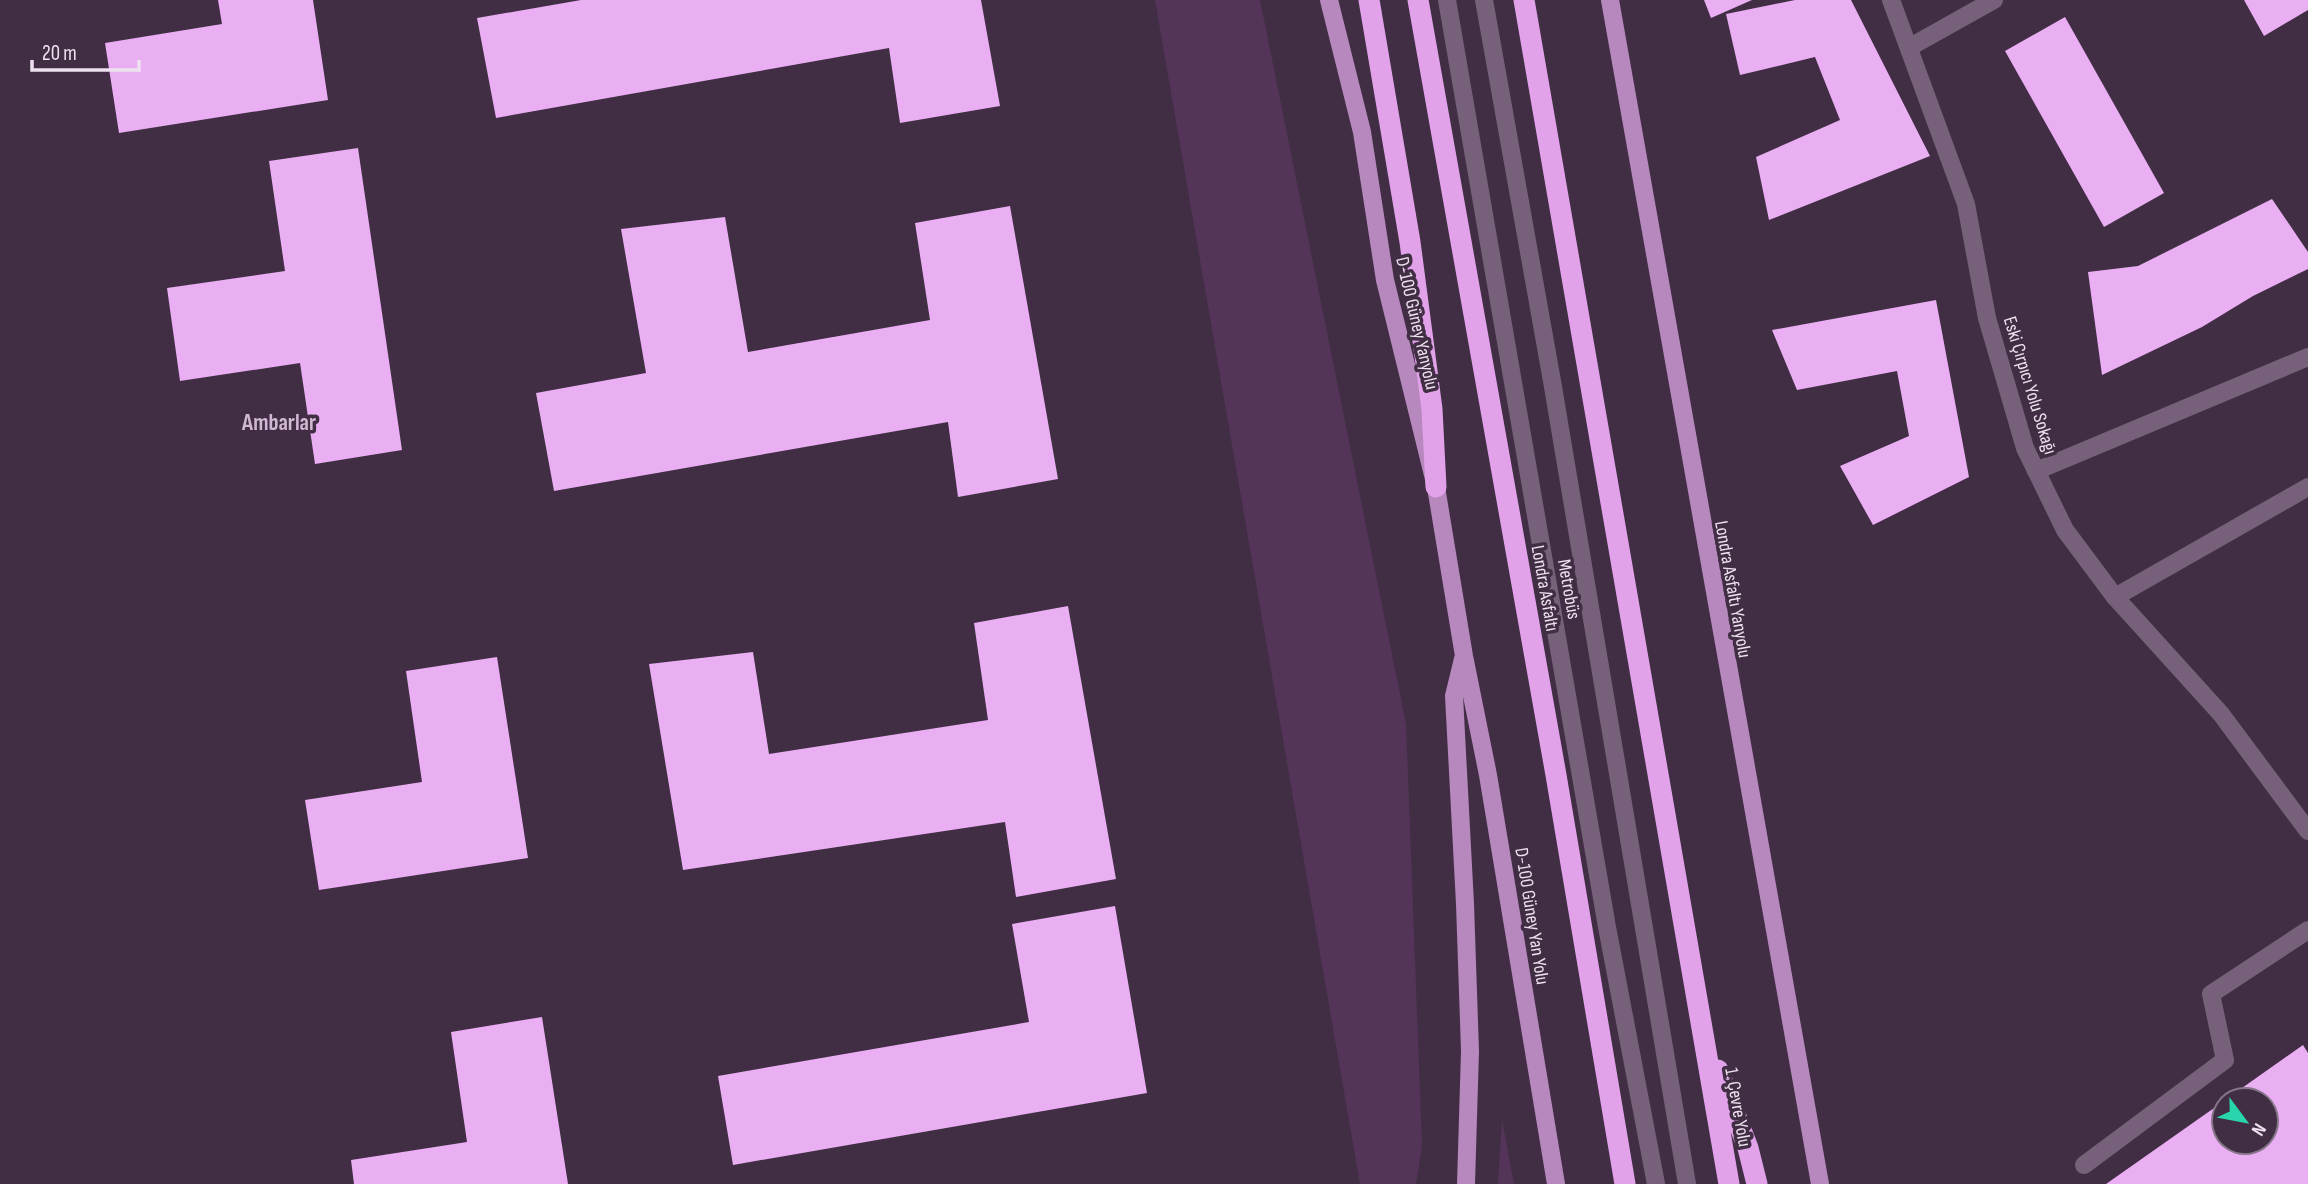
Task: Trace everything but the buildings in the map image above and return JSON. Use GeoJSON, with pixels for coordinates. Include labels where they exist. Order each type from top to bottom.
{"type":"FeatureCollection","features":[{"type":"Feature","properties":{"kind":"highway"},"geometry":{"type":"LineString","coordinates":[[1369,0],[1410,242],[1432,409],[1436,488]]}},
{"type":"Feature","properties":{"kind":"highway","name":"Londra Asfaltı"},"geometry":{"type":"LineString","coordinates":[[1418,0],[1556,775],[1625,1184]]}},
{"type":"Feature","properties":{"kind":"highway"},"geometry":{"type":"LineString","coordinates":[[1524,0],[1704,1037],[1748,1148],[1757,1184]]}},
{"type":"Feature","properties":{"kind":"highway","name":"1. Çevre Yolu"},"geometry":{"type":"LineString","coordinates":[[1704,1037],[1729,1184]]}},
{"type":"Feature","properties":{"kind":"main road","name":"D-100 Güney Yanyolu"},"geometry":{"type":"LineString","coordinates":[[1329,0],[1362,132],[1385,280],[1436,488],[1464,656]]}},
{"type":"Feature","properties":{"kind":"main road","name":"Londra Asfaltı Yanyolu"},"geometry":{"type":"LineString","coordinates":[[1610,0],[1759,854],[1820,1184]]}},
{"type":"Feature","properties":{"kind":"main road"},"geometry":{"type":"LineString","coordinates":[[1464,656],[1454,696],[1464,864],[1470,1051],[1466,1184]]}},
{"type":"Feature","properties":{"kind":"main road","name":"D-100 Güney Yan Yolu"},"geometry":{"type":"LineString","coordinates":[[1464,656],[1489,775],[1556,1184]]}},
{"type":"Feature","properties":{"kind":"street","name":"Metrobüs"},"geometry":{"type":"LineString","coordinates":[[1447,0],[1607,927],[1656,1184]]}},
{"type":"Feature","properties":{"kind":"street"},"geometry":{"type":"LineString","coordinates":[[1484,0],[1552,381],[1687,1184]]}},
{"type":"Feature","properties":{"kind":"street","name":"Eski Çırpıcı Yolu Sokağı"},"geometry":{"type":"LineString","coordinates":[[1891,0],[1966,204],[1987,318],[2025,448],[2065,530],[2115,597],[2221,714],[2308,831]]}},
{"type":"Feature","properties":{"kind":"street"},"geometry":{"type":"LineString","coordinates":[[1910,47],[1994,0]]}},
{"type":"Feature","properties":{"kind":"street"},"geometry":{"type":"LineString","coordinates":[[2036,471],[2308,357]]}},
{"type":"Feature","properties":{"kind":"street"},"geometry":{"type":"LineString","coordinates":[[2115,597],[2308,487]]}},
{"type":"Feature","properties":{"kind":"street"},"geometry":{"type":"LineString","coordinates":[[2084,1166],[2225,1060],[2211,994],[2308,930]]}},
{"type":"Feature","properties":{"kind":"shaded area"},"geometry":{"type":"Polygon","coordinates":[[[1155,0],[1260,0],[1406,724],[1422,1146],[1416,1184],[1360,1184],[1155,0]]]}},
{"type":"Feature","properties":{"kind":"shaded area"},"geometry":{"type":"Polygon","coordinates":[[[1502,1120],[1514,1184],[1498,1184],[1502,1120]]]}},
{"type":"Feature","properties":{"kind":"district","name":"Ambarlar"},"geometry":{"type":"Point","coordinates":[279,422]}}]}
